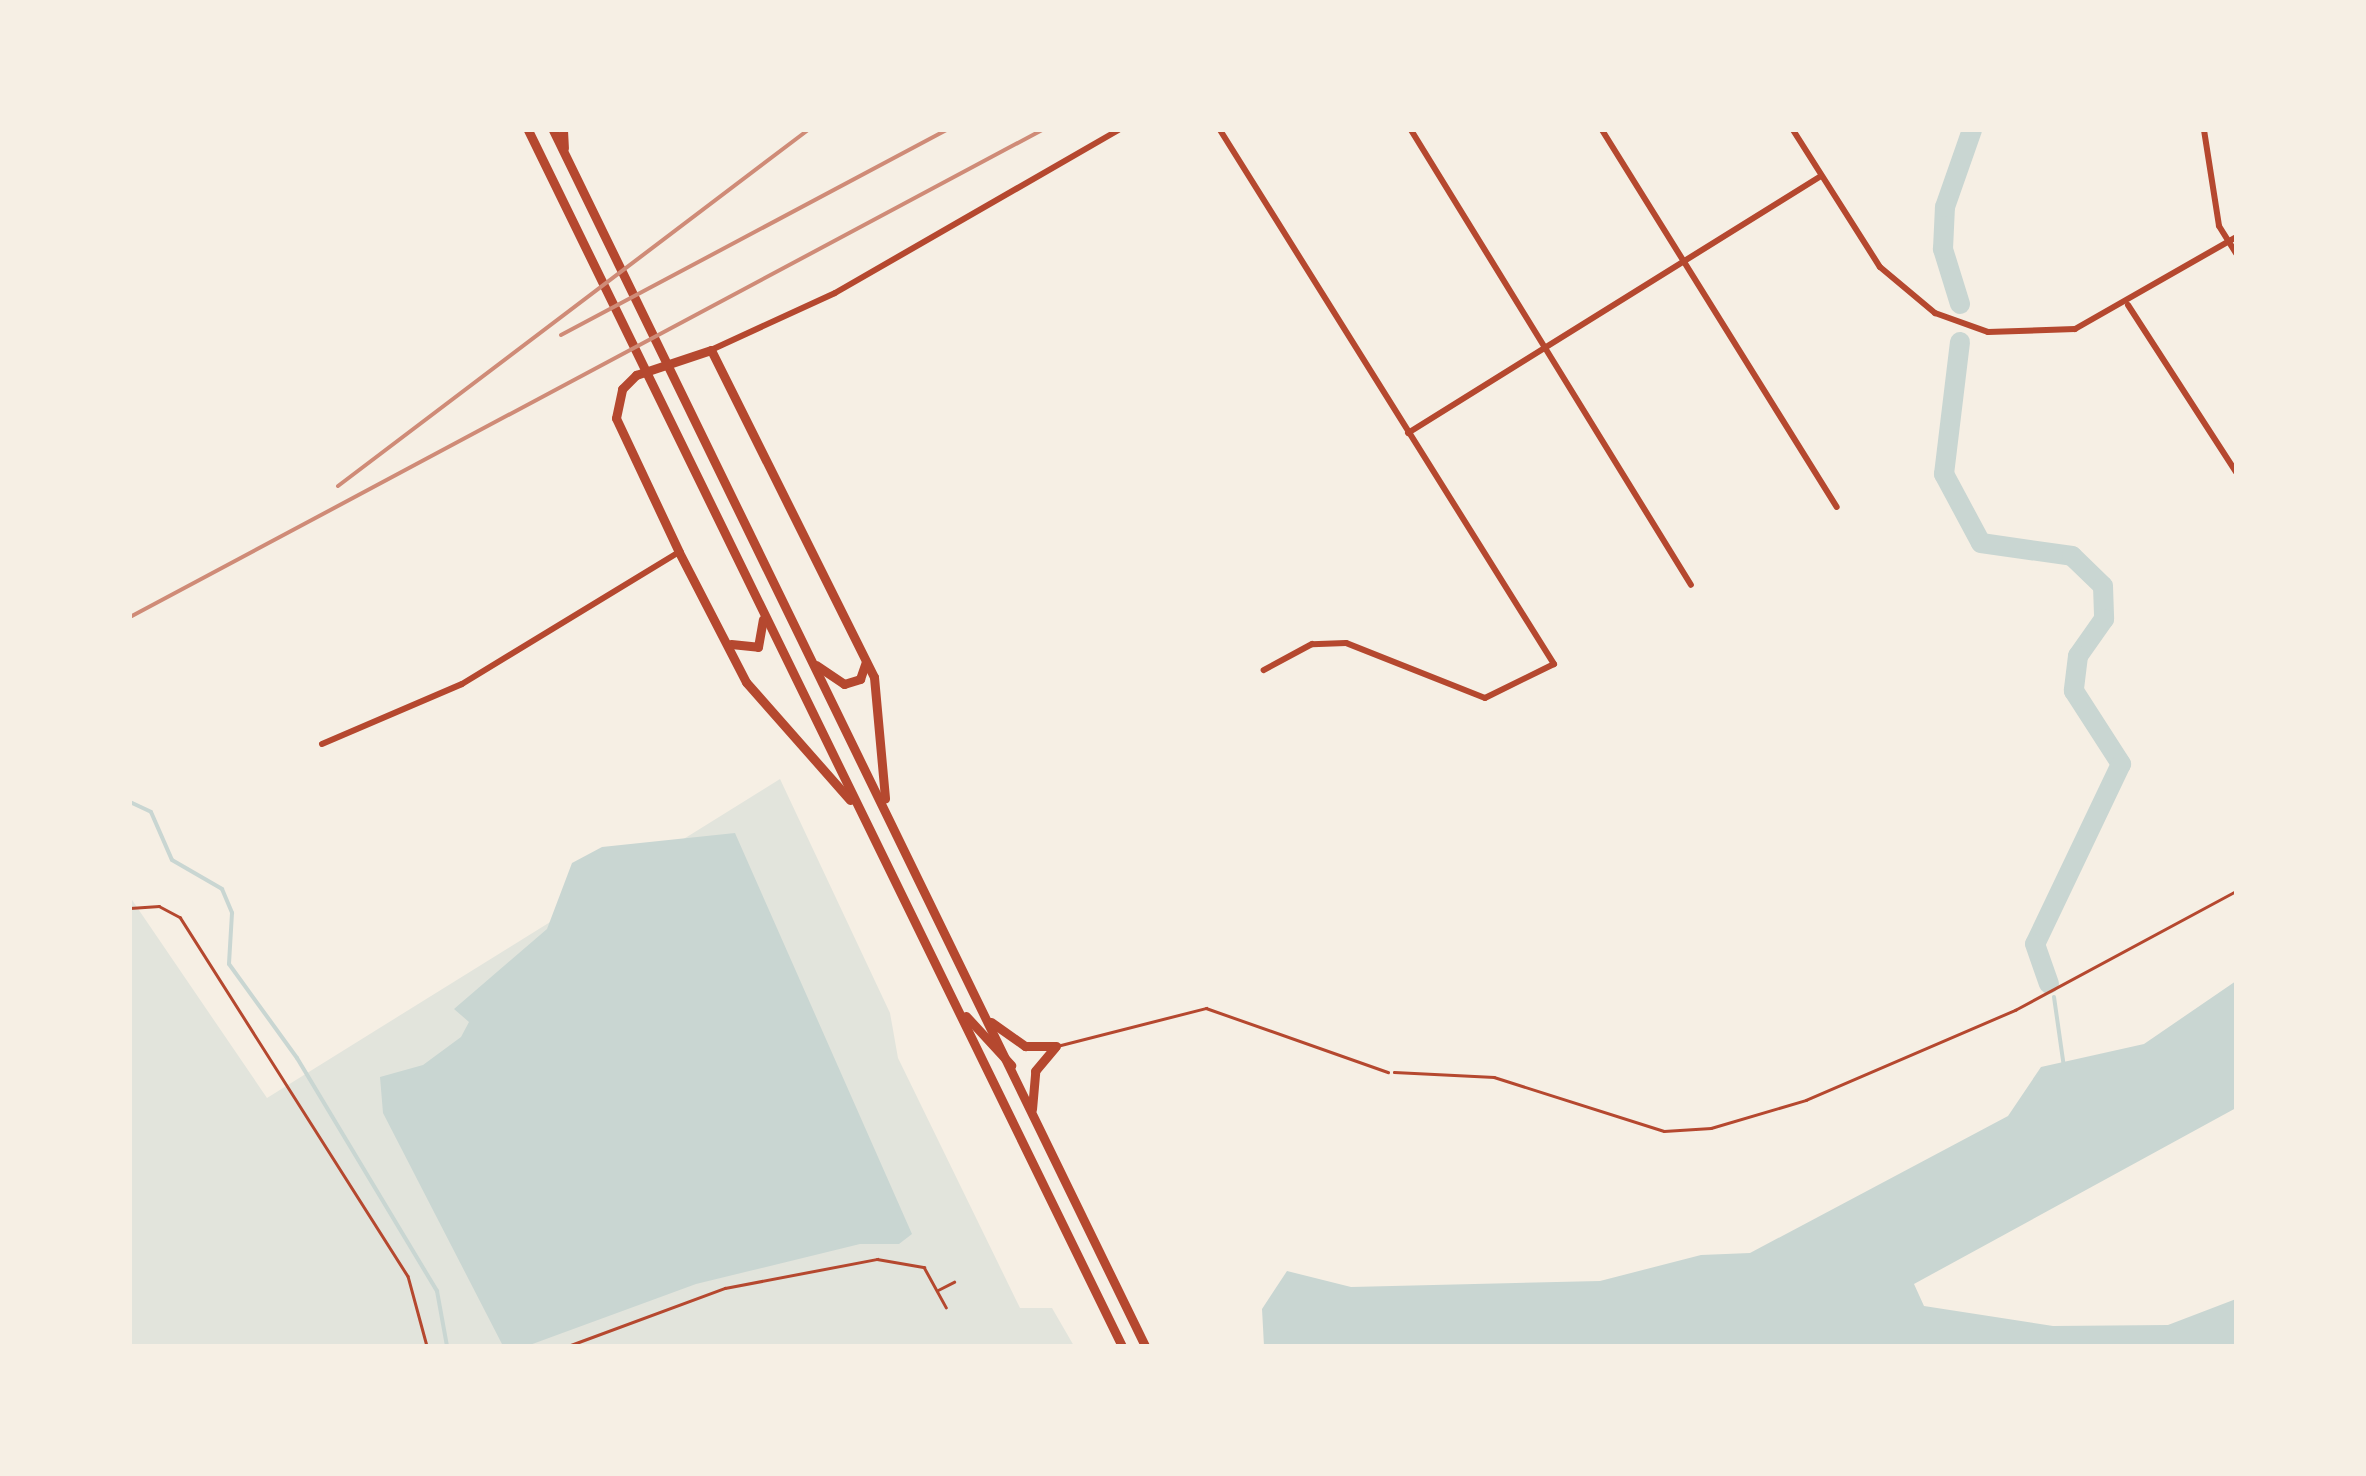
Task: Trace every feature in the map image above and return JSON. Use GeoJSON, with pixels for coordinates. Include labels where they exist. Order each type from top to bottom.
{"type":"FeatureCollection","features":[{"type":"Feature","properties":{"kind":"main road"},"geometry":{"type":"LineString","coordinates":[[528,130],[1122,1346]]}},
{"type":"Feature","properties":{"kind":"main road"},"geometry":{"type":"LineString","coordinates":[[553,130],[689,416],[888,812],[1146,1346]]}},
{"type":"Feature","properties":{"kind":"main road"},"geometry":{"type":"LineString","coordinates":[[563,130],[565,156]]}},
{"type":"Feature","properties":{"kind":"main road"},"geometry":{"type":"LineString","coordinates":[[859,809],[762,703],[680,552],[622,436],[616,402],[636,376],[710,350],[866,659],[888,812]]}},
{"type":"Feature","properties":{"kind":"main road"},"geometry":{"type":"LineString","coordinates":[[730,643],[758,647],[763,616]]}},
{"type":"Feature","properties":{"kind":"main road"},"geometry":{"type":"LineString","coordinates":[[809,659],[844,684],[860,679],[866,659]]}},
{"type":"Feature","properties":{"kind":"main road"},"geometry":{"type":"LineString","coordinates":[[957,1006],[1011,1065]]}},
{"type":"Feature","properties":{"kind":"main road"},"geometry":{"type":"LineString","coordinates":[[989,1020],[1025,1046],[1056,1046]]}},
{"type":"Feature","properties":{"kind":"main road"},"geometry":{"type":"LineString","coordinates":[[1032,1112],[1035,1071],[1056,1046]]}},
{"type":"Feature","properties":{"kind":"street"},"geometry":{"type":"LineString","coordinates":[[710,350],[835,293],[1118,130]]}},
{"type":"Feature","properties":{"kind":"street"},"geometry":{"type":"LineString","coordinates":[[1220,130],[1554,664],[1486,698],[1346,643],[1312,644],[1264,670]]}},
{"type":"Feature","properties":{"kind":"street"},"geometry":{"type":"LineString","coordinates":[[1411,130],[1691,585]]}},
{"type":"Feature","properties":{"kind":"street"},"geometry":{"type":"LineString","coordinates":[[1602,130],[1837,507]]}},
{"type":"Feature","properties":{"kind":"street"},"geometry":{"type":"LineString","coordinates":[[1792,130],[1906,293],[1988,332],[2058,333],[2128,305],[2232,240]]}},
{"type":"Feature","properties":{"kind":"street"},"geometry":{"type":"LineString","coordinates":[[2204,130],[2236,253]]}},
{"type":"Feature","properties":{"kind":"street"},"geometry":{"type":"LineString","coordinates":[[1408,434],[1821,176]]}},
{"type":"Feature","properties":{"kind":"street"},"geometry":{"type":"LineString","coordinates":[[2128,305],[2236,472]]}},
{"type":"Feature","properties":{"kind":"street"},"geometry":{"type":"LineString","coordinates":[[322,744],[462,684],[680,552]]}},
{"type":"Feature","properties":{"kind":"lane"},"geometry":{"type":"LineString","coordinates":[[1056,1046],[1206,1008],[1388,1072]]}},
{"type":"Feature","properties":{"kind":"path"},"geometry":{"type":"LineString","coordinates":[[1388,1072],[1436,1072],[1517,1082],[1664,1131],[1711,1128],[1806,1100],[2015,1010],[2236,892]]}},
{"type":"Feature","properties":{"kind":"path"},"geometry":{"type":"LineString","coordinates":[[130,908],[159,906],[180,917],[408,1276],[427,1346]]}},
{"type":"Feature","properties":{"kind":"path"},"geometry":{"type":"LineString","coordinates":[[568,1346],[792,1271],[898,1258],[924,1267],[946,1307]]}},
{"type":"Feature","properties":{"kind":"path"},"geometry":{"type":"LineString","coordinates":[[938,1290],[954,1282]]}},
{"type":"Feature","properties":{"kind":"shaded area"},"geometry":{"type":"Polygon","coordinates":[[[780,779],[890,1013],[898,1058],[1020,1308],[1052,1308],[1074,1346],[130,1346],[130,897],[267,1098],[780,779]]]}},
{"type":"Feature","properties":{"kind":"shaded area"},"geometry":{"type":"Polygon","coordinates":[[[735,833],[912,1234],[899,1244],[860,1244],[696,1284],[527,1346],[503,1346],[383,1113],[380,1077],[423,1065],[461,1037],[469,1022],[454,1009],[547,929],[572,863],[602,847],[735,833]]]}},
{"type":"Feature","properties":{"kind":"shaded area"},"geometry":{"type":"Polygon","coordinates":[[[2236,981],[2236,1108],[1914,1284],[1924,1306],[2053,1326],[2168,1325],[2236,1299],[2236,1346],[1264,1346],[1262,1309],[1287,1271],[1351,1287],[1600,1281],[1701,1255],[1750,1253],[2008,1116],[2041,1067],[2144,1044],[2236,981]]]}},
{"type":"Feature","properties":{"kind":"waterway"},"geometry":{"type":"LineString","coordinates":[[1960,304],[1943,249],[1945,207],[1972,130]]}},
{"type":"Feature","properties":{"kind":"waterway"},"geometry":{"type":"LineString","coordinates":[[1960,342],[1944,474],[1981,543],[2072,556],[2103,586],[2104,619],[2078,656],[2074,691],[2121,764],[2035,944],[2049,984]]}},
{"type":"Feature","properties":{"kind":"waterway"},"geometry":{"type":"LineString","coordinates":[[130,802],[151,812],[172,860],[222,889],[232,913],[229,964],[297,1058],[437,1291],[447,1346]]}},
{"type":"Feature","properties":{"kind":"waterway"},"geometry":{"type":"LineString","coordinates":[[2054,997],[2064,1067]]}},
{"type":"Feature","properties":{"kind":"railway"},"geometry":{"type":"LineString","coordinates":[[338,486],[808,130]]}},
{"type":"Feature","properties":{"kind":"railway"},"geometry":{"type":"LineString","coordinates":[[561,335],[947,130]]}},
{"type":"Feature","properties":{"kind":"railway"},"geometry":{"type":"LineString","coordinates":[[130,617],[1042,130]]}}]}
